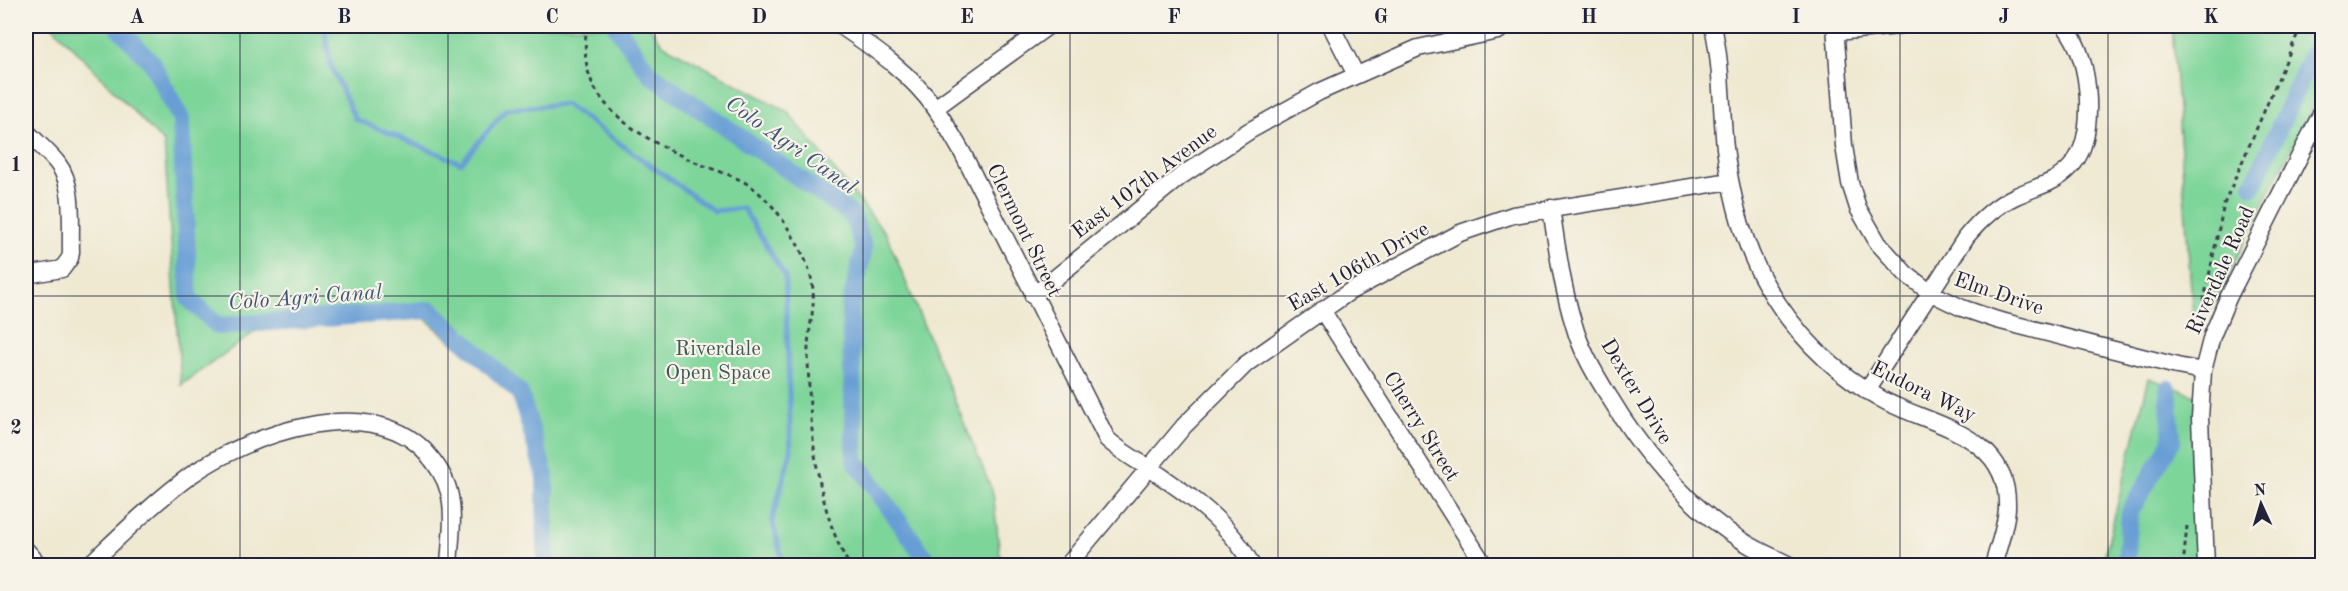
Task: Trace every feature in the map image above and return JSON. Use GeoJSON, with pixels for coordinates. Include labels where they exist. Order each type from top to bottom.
{"type":"FeatureCollection","features":[{"type":"Feature","properties":{"kind":"street","name":"Clermont Street"},"geometry":{"type":"LineString","coordinates":[[842,26],[883,55],[914,83],[935,108],[962,152],[1107,439],[1116,448],[1179,489],[1226,527],[1246,552],[1252,566]]}},
{"type":"Feature","properties":{"kind":"street"},"geometry":{"type":"LineString","coordinates":[[935,108],[1048,26]]}},
{"type":"Feature","properties":{"kind":"street"},"geometry":{"type":"LineString","coordinates":[[1331,26],[1356,75]]}},
{"type":"Feature","properties":{"kind":"street","name":"East 107th Avenue"},"geometry":{"type":"LineString","coordinates":[[1033,296],[1181,176],[1249,131],[1356,75],[1418,48],[1498,31],[1505,26]]}},
{"type":"Feature","properties":{"kind":"street","name":"Eudora Way"},"geometry":{"type":"LineString","coordinates":[[1713,26],[1722,84],[1725,147],[1730,181],[1748,246],[1757,267],[1788,320],[1814,349],[1846,376],[1885,401],[1958,431],[1980,446],[2000,473],[2007,506],[1993,566]]}},
{"type":"Feature","properties":{"kind":"street"},"geometry":{"type":"LineString","coordinates":[[1836,29],[1898,26]]}},
{"type":"Feature","properties":{"kind":"street"},"geometry":{"type":"LineString","coordinates":[[1867,391],[1977,223],[2014,196],[2059,177],[2071,167],[2083,148],[2089,116],[2088,90],[2084,66],[2076,43],[2065,26]]}},
{"type":"Feature","properties":{"kind":"street","name":"Elm Drive"},"geometry":{"type":"LineString","coordinates":[[1836,29],[1845,157],[1850,183],[1858,208],[1878,243],[1906,274],[1931,293],[1962,308],[1997,320],[2203,371]]}},
{"type":"Feature","properties":{"kind":"street","name":"Riverdale Road"},"geometry":{"type":"LineString","coordinates":[[2206,566],[2200,418],[2203,371],[2212,336],[2228,298],[2322,112]]}},
{"type":"Feature","properties":{"kind":"street"},"geometry":{"type":"LineString","coordinates":[[26,131],[63,173],[68,190],[71,252],[67,264],[57,271],[26,275]]}},
{"type":"Feature","properties":{"kind":"street","name":"East 106th Drive"},"geometry":{"type":"LineString","coordinates":[[1067,566],[1184,426],[1246,363],[1349,292],[1460,233],[1512,214],[1730,181]]}},
{"type":"Feature","properties":{"kind":"street","name":"Dexter Drive"},"geometry":{"type":"LineString","coordinates":[[1551,208],[1566,298],[1574,327],[1598,379],[1624,423],[1658,467],[1708,517],[1749,545],[1791,566]]}},
{"type":"Feature","properties":{"kind":"street","name":"Cherry Street"},"geometry":{"type":"LineString","coordinates":[[1322,310],[1485,566]]}},
{"type":"Feature","properties":{"kind":"street"},"geometry":{"type":"LineString","coordinates":[[88,566],[171,491],[214,462],[241,448],[289,430],[327,423],[361,421],[398,431],[416,442],[437,465],[449,492],[451,504],[449,566]]}},
{"type":"Feature","properties":{"kind":"street"},"geometry":{"type":"LineString","coordinates":[[26,550],[40,566]]}},
{"type":"Feature","properties":{"kind":"path"},"geometry":{"type":"LineString","coordinates":[[586,26],[587,68],[592,83],[605,103],[644,136],[662,147],[748,184],[766,199],[784,222],[800,250],[810,273],[813,291],[807,353],[817,464],[823,499],[850,566]]}},
{"type":"Feature","properties":{"kind":"green space","name":"Riverdale Open Space"},"geometry":{"type":"Polygon","coordinates":[[[52,26],[649,26],[664,45],[787,111],[886,234],[993,493],[1001,565],[541,565],[542,476],[514,395],[423,317],[256,331],[181,385],[164,143],[52,26]]]}},
{"type":"Feature","properties":{"kind":"green space"},"geometry":{"type":"Polygon","coordinates":[[[2172,26],[2322,26],[2322,90],[2247,236],[2216,303],[2193,317],[2172,26]]]}},
{"type":"Feature","properties":{"kind":"green space"},"geometry":{"type":"Polygon","coordinates":[[[2149,378],[2198,396],[2204,565],[2102,566],[2149,378]]]}},
{"type":"Feature","properties":{"kind":"waterway","name":"Colo Agri Canal"},"geometry":{"type":"LineString","coordinates":[[117,26],[152,63],[181,119],[189,299],[218,326],[431,310],[520,393],[545,476],[546,566]]}},
{"type":"Feature","properties":{"kind":"waterway"},"geometry":{"type":"LineString","coordinates":[[324,26],[331,66],[355,119],[461,163],[506,109],[565,104],[714,211],[743,208],[785,276],[791,451],[772,520],[784,566]]}},
{"type":"Feature","properties":{"kind":"waterway","name":"Colo Agri Canal"},"geometry":{"type":"LineString","coordinates":[[616,26],[650,74],[852,215],[864,248],[850,307],[855,460],[931,566]]}},
{"type":"Feature","properties":{"kind":"waterway","name":"Colo Agri Canal"},"geometry":{"type":"LineString","coordinates":[[2253,186],[2322,32]]}},
{"type":"Feature","properties":{"kind":"waterway","name":"Colo Agri Canal"},"geometry":{"type":"LineString","coordinates":[[2126,566],[2130,511],[2172,441],[2168,389]]}}]}
